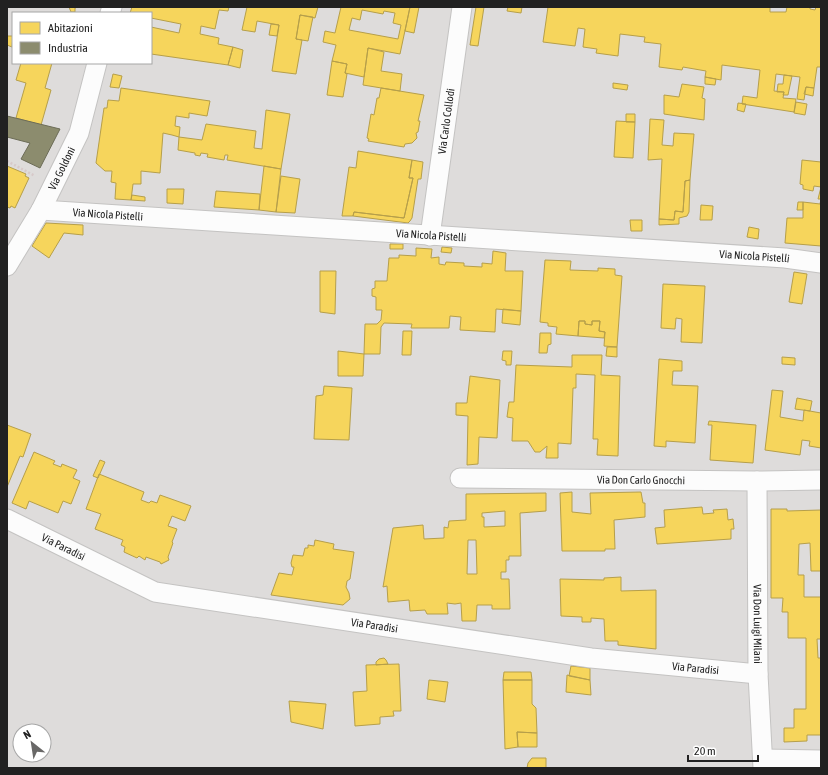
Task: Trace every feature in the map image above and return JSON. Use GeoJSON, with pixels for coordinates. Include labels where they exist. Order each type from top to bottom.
{"type":"FeatureCollection","features":[{"type":"Feature","properties":{"kind":"street","name":"Via Carlo Collodi"},"geometry":{"type":"LineString","coordinates":[[430,236],[462,7]]}},
{"type":"Feature","properties":{"kind":"street","name":"Via Goldoni"},"geometry":{"type":"LineString","coordinates":[[7,266],[41,210],[79,133],[97,64]]}},
{"type":"Feature","properties":{"kind":"street","name":"Via Nicola Pistelli"},"geometry":{"type":"LineString","coordinates":[[41,210],[785,258],[821,263]]}},
{"type":"Feature","properties":{"kind":"street","name":"Via Don Carlo Gnocchi"},"geometry":{"type":"LineString","coordinates":[[460,478],[757,481],[821,480]]}},
{"type":"Feature","properties":{"kind":"street","name":"Via Don Luigi Milani"},"geometry":{"type":"LineString","coordinates":[[757,481],[758,674],[763,764]]}},
{"type":"Feature","properties":{"kind":"street","name":"Via Paradisi"},"geometry":{"type":"LineString","coordinates":[[7,519],[155,592],[591,658],[758,674]]}},
{"type":"Feature","properties":{"kind":"street"},"geometry":{"type":"LineString","coordinates":[[763,764],[821,760]]}},
{"type":"Feature","properties":{"kind":"path"},"geometry":{"type":"LineString","coordinates":[[7,161],[53,186]]}},
{"type":"Feature","properties":{"kind":"shaded area"},"geometry":{"type":"Polygon","coordinates":[[[7,7],[821,7],[821,768],[7,768],[7,7]]]}},
{"type":"Feature","properties":{"kind":"building: Abitazioni"},"geometry":{"type":"Polygon","coordinates":[[[69,7],[78,7],[75,8],[75,12],[71,12],[69,7]]]}},
{"type":"Feature","properties":{"kind":"building: Abitazioni"},"geometry":{"type":"Polygon","coordinates":[[[132,7],[229,7],[228,11],[219,10],[215,29],[201,26],[200,34],[219,38],[218,44],[233,47],[228,65],[152,54],[152,27],[179,33],[181,24],[152,18],[152,12],[130,12],[132,7]]]}},
{"type":"Feature","properties":{"kind":"building: Abitazioni"},"geometry":{"type":"Polygon","coordinates":[[[247,7],[318,7],[315,18],[300,15],[296,39],[302,40],[296,74],[272,71],[279,25],[257,21],[255,32],[242,30],[247,7]]]}},
{"type":"Feature","properties":{"kind":"building: Abitazioni"},"geometry":{"type":"Polygon","coordinates":[[[341,7],[410,7],[400,54],[368,48],[364,77],[345,73],[347,64],[332,61],[336,45],[323,42],[325,31],[335,33],[341,7]],[[362,10],[360,20],[352,18],[349,30],[398,39],[401,25],[393,23],[395,13],[384,11],[383,14],[362,10]]]}},
{"type":"Feature","properties":{"kind":"building: Abitazioni"},"geometry":{"type":"Polygon","coordinates":[[[410,7],[419,7],[414,33],[405,31],[410,7]]]}},
{"type":"Feature","properties":{"kind":"building: Abitazioni"},"geometry":{"type":"Polygon","coordinates":[[[476,7],[484,7],[478,46],[470,45],[476,7]]]}},
{"type":"Feature","properties":{"kind":"building: Abitazioni"},"geometry":{"type":"Polygon","coordinates":[[[508,7],[522,7],[521,13],[507,11],[508,7]]]}},
{"type":"Feature","properties":{"kind":"building: Abitazioni"},"geometry":{"type":"Polygon","coordinates":[[[548,7],[770,7],[770,12],[786,12],[787,7],[810,7],[810,9],[815,10],[816,7],[821,7],[821,67],[817,67],[814,88],[806,87],[804,100],[797,99],[800,77],[776,74],[774,91],[784,92],[783,98],[796,99],[794,112],[742,104],[743,96],[757,98],[760,70],[722,65],[721,80],[705,77],[706,71],[683,67],[682,70],[659,67],[661,44],[644,42],[645,37],[620,34],[618,56],[596,53],[597,49],[583,47],[585,29],[578,28],[575,46],[543,42],[548,7]]]}},
{"type":"Feature","properties":{"kind":"building: Abitazioni"},"geometry":{"type":"Polygon","coordinates":[[[300,15],[313,17],[308,41],[296,39],[300,15]]]}},
{"type":"Feature","properties":{"kind":"building: Abitazioni"},"geometry":{"type":"Polygon","coordinates":[[[271,24],[279,25],[277,36],[269,35],[271,24]]]}},
{"type":"Feature","properties":{"kind":"building: Abitazioni"},"geometry":{"type":"Polygon","coordinates":[[[7,36],[12,36],[12,47],[7,45],[7,36]]]}},
{"type":"Feature","properties":{"kind":"building: Abitazioni"},"geometry":{"type":"Polygon","coordinates":[[[233,47],[243,50],[240,68],[228,65],[233,47]]]}},
{"type":"Feature","properties":{"kind":"building: Abitazioni"},"geometry":{"type":"Polygon","coordinates":[[[368,48],[384,52],[381,71],[402,74],[400,91],[363,85],[368,48]]]}},
{"type":"Feature","properties":{"kind":"building: Abitazioni"},"geometry":{"type":"Polygon","coordinates":[[[332,61],[347,64],[345,73],[347,74],[343,97],[327,95],[332,61]]]}},
{"type":"Feature","properties":{"kind":"building: Abitazioni"},"geometry":{"type":"Polygon","coordinates":[[[21,64],[52,64],[45,88],[51,90],[41,125],[16,118],[26,83],[16,80],[21,64]]]}},
{"type":"Feature","properties":{"kind":"building: Abitazioni"},"geometry":{"type":"Polygon","coordinates":[[[113,74],[122,76],[119,88],[110,87],[113,74]]]}},
{"type":"Feature","properties":{"kind":"building: Abitazioni"},"geometry":{"type":"Polygon","coordinates":[[[784,75],[792,76],[788,95],[783,95],[784,92],[777,92],[778,84],[783,84],[784,75]]]}},
{"type":"Feature","properties":{"kind":"building: Abitazioni"},"geometry":{"type":"Polygon","coordinates":[[[705,77],[716,79],[715,85],[705,84],[705,77]]]}},
{"type":"Feature","properties":{"kind":"building: Abitazioni"},"geometry":{"type":"Polygon","coordinates":[[[613,83],[628,85],[627,90],[613,88],[613,83]]]}},
{"type":"Feature","properties":{"kind":"building: Abitazioni"},"geometry":{"type":"Polygon","coordinates":[[[682,84],[704,87],[702,98],[705,99],[704,120],[664,114],[664,95],[679,97],[682,84]]]}},
{"type":"Feature","properties":{"kind":"building: Abitazioni"},"geometry":{"type":"Polygon","coordinates":[[[806,87],[814,88],[813,96],[804,94],[806,87]]]}},
{"type":"Feature","properties":{"kind":"building: Abitazioni"},"geometry":{"type":"Polygon","coordinates":[[[121,88],[210,101],[207,116],[189,113],[189,118],[176,116],[175,126],[180,127],[179,137],[163,133],[160,173],[141,171],[141,184],[133,184],[131,200],[115,199],[116,183],[111,182],[112,171],[105,171],[96,163],[104,108],[107,108],[108,100],[119,101],[121,88]]]}},
{"type":"Feature","properties":{"kind":"building: Abitazioni"},"geometry":{"type":"Polygon","coordinates":[[[381,88],[424,95],[418,121],[420,121],[418,132],[416,133],[417,138],[412,143],[405,144],[404,147],[368,141],[369,139],[367,138],[371,114],[374,115],[377,98],[379,98],[381,88]]]}},
{"type":"Feature","properties":{"kind":"building: Abitazioni"},"geometry":{"type":"Polygon","coordinates":[[[796,102],[807,104],[805,115],[794,113],[796,102]]]}},
{"type":"Feature","properties":{"kind":"building: Abitazioni"},"geometry":{"type":"Polygon","coordinates":[[[738,103],[746,104],[744,112],[737,110],[738,103]]]}},
{"type":"Feature","properties":{"kind":"building: Abitazioni"},"geometry":{"type":"Polygon","coordinates":[[[266,110],[290,114],[281,169],[227,160],[228,155],[225,155],[224,160],[207,157],[208,154],[201,153],[200,156],[195,155],[195,153],[178,150],[179,137],[202,140],[206,124],[256,131],[254,148],[262,149],[266,110]]]}},
{"type":"Feature","properties":{"kind":"building: Abitazioni"},"geometry":{"type":"Polygon","coordinates":[[[626,114],[635,114],[635,122],[626,122],[626,114]]]}},
{"type":"Feature","properties":{"kind":"building: Abitazioni"},"geometry":{"type":"Polygon","coordinates":[[[650,119],[664,120],[662,145],[673,146],[674,133],[694,134],[690,180],[685,181],[683,212],[675,211],[674,220],[659,219],[662,159],[648,160],[650,119]]]}},
{"type":"Feature","properties":{"kind":"building: Abitazioni"},"geometry":{"type":"Polygon","coordinates":[[[616,121],[635,122],[633,158],[614,157],[616,121]]]}},
{"type":"Feature","properties":{"kind":"building: Abitazioni"},"geometry":{"type":"Polygon","coordinates":[[[358,151],[412,160],[409,178],[413,178],[404,218],[354,212],[353,216],[342,216],[349,167],[356,168],[358,151]]]}},
{"type":"Feature","properties":{"kind":"building: Abitazioni"},"geometry":{"type":"Polygon","coordinates":[[[412,160],[423,162],[421,179],[418,179],[412,218],[408,223],[353,216],[354,212],[404,218],[413,178],[409,178],[412,160]]]}},
{"type":"Feature","properties":{"kind":"building: Abitazioni"},"geometry":{"type":"Polygon","coordinates":[[[802,160],[821,162],[821,187],[814,186],[813,191],[803,189],[803,185],[800,184],[802,160]]]}},
{"type":"Feature","properties":{"kind":"building: Abitazioni"},"geometry":{"type":"Polygon","coordinates":[[[7,166],[26,174],[25,176],[29,178],[15,208],[11,206],[10,208],[7,207],[7,166]]]}},
{"type":"Feature","properties":{"kind":"building: Abitazioni"},"geometry":{"type":"Polygon","coordinates":[[[264,166],[281,169],[276,212],[259,210],[264,166]]]}},
{"type":"Feature","properties":{"kind":"building: Abitazioni"},"geometry":{"type":"Polygon","coordinates":[[[281,176],[300,179],[295,213],[276,212],[281,176]]]}},
{"type":"Feature","properties":{"kind":"building: Abitazioni"},"geometry":{"type":"Polygon","coordinates":[[[690,180],[689,212],[687,216],[679,218],[679,224],[659,225],[659,219],[674,220],[675,211],[683,212],[685,181],[690,180]]]}},
{"type":"Feature","properties":{"kind":"building: Abitazioni"},"geometry":{"type":"Polygon","coordinates":[[[821,187],[821,199],[818,199],[821,187]]]}},
{"type":"Feature","properties":{"kind":"building: Abitazioni"},"geometry":{"type":"Polygon","coordinates":[[[167,189],[184,189],[183,204],[167,203],[167,189]]]}},
{"type":"Feature","properties":{"kind":"building: Abitazioni"},"geometry":{"type":"Polygon","coordinates":[[[216,191],[260,194],[259,210],[214,207],[216,191]]]}},
{"type":"Feature","properties":{"kind":"building: Abitazioni"},"geometry":{"type":"Polygon","coordinates":[[[132,195],[145,197],[145,201],[131,200],[132,195]]]}},
{"type":"Feature","properties":{"kind":"building: Abitazioni"},"geometry":{"type":"Polygon","coordinates":[[[821,199],[821,246],[785,243],[787,218],[803,218],[803,202],[820,204],[821,199]]]}},
{"type":"Feature","properties":{"kind":"building: Abitazioni"},"geometry":{"type":"Polygon","coordinates":[[[798,202],[803,202],[803,210],[797,210],[798,202]]]}},
{"type":"Feature","properties":{"kind":"building: Abitazioni"},"geometry":{"type":"Polygon","coordinates":[[[701,205],[713,206],[712,220],[700,220],[701,205]]]}},
{"type":"Feature","properties":{"kind":"building: Abitazioni"},"geometry":{"type":"Polygon","coordinates":[[[630,220],[642,220],[642,231],[631,231],[630,220]]]}},
{"type":"Feature","properties":{"kind":"building: Abitazioni"},"geometry":{"type":"Polygon","coordinates":[[[46,223],[83,225],[83,235],[64,233],[49,258],[32,246],[46,223]]]}},
{"type":"Feature","properties":{"kind":"building: Abitazioni"},"geometry":{"type":"Polygon","coordinates":[[[749,227],[759,229],[758,239],[747,237],[749,227]]]}},
{"type":"Feature","properties":{"kind":"building: Abitazioni"},"geometry":{"type":"Polygon","coordinates":[[[390,244],[403,244],[403,249],[390,249],[390,244]]]}},
{"type":"Feature","properties":{"kind":"building: Abitazioni"},"geometry":{"type":"Polygon","coordinates":[[[442,247],[452,248],[451,253],[441,252],[442,247]]]}},
{"type":"Feature","properties":{"kind":"building: Abitazioni"},"geometry":{"type":"Polygon","coordinates":[[[416,248],[432,249],[431,258],[439,257],[439,264],[445,265],[446,262],[464,263],[464,266],[482,267],[482,263],[492,264],[493,251],[506,253],[505,271],[523,271],[521,311],[496,309],[495,332],[460,330],[461,317],[450,316],[449,328],[411,328],[412,324],[384,323],[381,327],[380,354],[364,354],[365,324],[377,324],[381,320],[382,310],[376,310],[376,297],[372,296],[372,289],[375,288],[375,281],[387,281],[389,258],[399,258],[399,255],[416,256],[416,248]]]}},
{"type":"Feature","properties":{"kind":"building: Abitazioni"},"geometry":{"type":"Polygon","coordinates":[[[545,260],[571,261],[570,270],[598,271],[598,268],[615,269],[615,275],[622,276],[617,347],[604,346],[605,332],[599,331],[600,321],[592,321],[592,325],[585,324],[585,321],[579,321],[578,336],[556,334],[557,327],[548,326],[548,323],[540,322],[545,260]]]}},
{"type":"Feature","properties":{"kind":"building: Abitazioni"},"geometry":{"type":"Polygon","coordinates":[[[320,271],[336,271],[335,314],[320,312],[320,271]]]}},
{"type":"Feature","properties":{"kind":"building: Abitazioni"},"geometry":{"type":"Polygon","coordinates":[[[794,272],[807,274],[802,304],[789,302],[794,272]]]}},
{"type":"Feature","properties":{"kind":"building: Abitazioni"},"geometry":{"type":"Polygon","coordinates":[[[663,284],[705,286],[702,343],[681,342],[682,319],[676,318],[675,329],[661,328],[663,284]]]}},
{"type":"Feature","properties":{"kind":"building: Abitazioni"},"geometry":{"type":"Polygon","coordinates":[[[503,309],[521,311],[520,325],[502,323],[503,309]]]}},
{"type":"Feature","properties":{"kind":"building: Abitazioni"},"geometry":{"type":"Polygon","coordinates":[[[579,321],[585,321],[585,324],[592,325],[592,321],[600,321],[599,331],[605,332],[604,338],[578,336],[579,321]]]}},
{"type":"Feature","properties":{"kind":"building: Abitazioni"},"geometry":{"type":"Polygon","coordinates":[[[403,331],[412,331],[411,355],[402,355],[403,331]]]}},
{"type":"Feature","properties":{"kind":"building: Abitazioni"},"geometry":{"type":"Polygon","coordinates":[[[540,333],[551,333],[551,344],[548,345],[547,353],[539,353],[540,333]]]}},
{"type":"Feature","properties":{"kind":"building: Abitazioni"},"geometry":{"type":"Polygon","coordinates":[[[607,347],[617,347],[617,357],[606,356],[607,347]]]}},
{"type":"Feature","properties":{"kind":"building: Abitazioni"},"geometry":{"type":"Polygon","coordinates":[[[338,351],[364,354],[363,376],[338,376],[338,351]]]}},
{"type":"Feature","properties":{"kind":"building: Abitazioni"},"geometry":{"type":"Polygon","coordinates":[[[503,351],[512,351],[511,365],[506,365],[506,361],[502,360],[503,351]]]}},
{"type":"Feature","properties":{"kind":"building: Abitazioni"},"geometry":{"type":"Polygon","coordinates":[[[572,355],[602,355],[601,375],[620,376],[618,456],[597,455],[598,439],[593,439],[595,375],[576,374],[576,388],[573,388],[571,444],[558,443],[558,458],[546,458],[547,446],[540,452],[535,452],[528,441],[512,441],[513,418],[507,417],[509,402],[514,402],[516,365],[572,367],[572,355]]]}},
{"type":"Feature","properties":{"kind":"building: Abitazioni"},"geometry":{"type":"Polygon","coordinates":[[[782,357],[795,358],[795,365],[782,364],[782,357]]]}},
{"type":"Feature","properties":{"kind":"building: Abitazioni"},"geometry":{"type":"Polygon","coordinates":[[[659,359],[682,361],[682,371],[673,371],[672,385],[698,386],[695,443],[666,441],[666,447],[654,446],[659,359]]]}},
{"type":"Feature","properties":{"kind":"building: Abitazioni"},"geometry":{"type":"Polygon","coordinates":[[[470,376],[500,380],[497,438],[479,437],[478,464],[467,465],[468,416],[456,415],[456,403],[467,403],[470,376]]]}},
{"type":"Feature","properties":{"kind":"building: Abitazioni"},"geometry":{"type":"Polygon","coordinates":[[[324,386],[352,388],[349,440],[314,439],[316,396],[323,395],[324,386]]]}},
{"type":"Feature","properties":{"kind":"building: Abitazioni"},"geometry":{"type":"Polygon","coordinates":[[[772,390],[783,391],[780,417],[803,421],[804,410],[821,413],[821,448],[809,446],[810,441],[802,440],[800,455],[765,450],[772,390]]]}},
{"type":"Feature","properties":{"kind":"building: Abitazioni"},"geometry":{"type":"Polygon","coordinates":[[[797,398],[812,401],[810,411],[795,409],[797,398]]]}},
{"type":"Feature","properties":{"kind":"building: Abitazioni"},"geometry":{"type":"Polygon","coordinates":[[[709,421],[756,425],[753,463],[710,460],[712,425],[708,425],[709,421]]]}},
{"type":"Feature","properties":{"kind":"building: Abitazioni"},"geometry":{"type":"Polygon","coordinates":[[[7,425],[31,434],[23,457],[20,456],[7,487],[7,425]]]}},
{"type":"Feature","properties":{"kind":"building: Abitazioni"},"geometry":{"type":"Polygon","coordinates":[[[34,452],[55,461],[53,464],[61,467],[62,464],[77,470],[73,478],[80,481],[71,504],[63,501],[58,513],[29,501],[26,509],[12,503],[34,452]]]}},
{"type":"Feature","properties":{"kind":"building: Abitazioni"},"geometry":{"type":"Polygon","coordinates":[[[100,460],[105,462],[98,478],[93,476],[100,460]]]}},
{"type":"Feature","properties":{"kind":"building: Abitazioni"},"geometry":{"type":"Polygon","coordinates":[[[99,474],[144,492],[141,500],[149,503],[151,501],[157,503],[160,495],[191,506],[185,521],[172,516],[168,526],[177,529],[168,557],[169,560],[161,564],[160,562],[146,557],[145,560],[139,556],[137,558],[124,552],[125,547],[121,545],[123,540],[95,529],[101,514],[86,509],[99,474]]]}},
{"type":"Feature","properties":{"kind":"building: Abitazioni"},"geometry":{"type":"Polygon","coordinates":[[[572,492],[572,512],[591,514],[590,493],[641,492],[643,503],[645,503],[645,517],[614,520],[615,549],[605,549],[605,551],[562,551],[560,493],[572,492]]]}},
{"type":"Feature","properties":{"kind":"building: Abitazioni"},"geometry":{"type":"Polygon","coordinates":[[[546,493],[546,511],[520,513],[521,556],[509,556],[509,560],[506,560],[506,572],[501,572],[501,579],[509,579],[510,609],[492,609],[492,605],[477,605],[476,621],[462,621],[461,603],[447,603],[448,614],[427,614],[425,610],[410,611],[409,600],[388,602],[387,586],[383,587],[393,528],[423,525],[424,539],[444,538],[444,527],[448,528],[449,521],[466,520],[466,494],[546,493]],[[505,511],[482,513],[482,517],[484,517],[484,527],[505,526],[505,511]],[[468,540],[467,574],[477,574],[476,540],[468,540]]]}},
{"type":"Feature","properties":{"kind":"building: Abitazioni"},"geometry":{"type":"Polygon","coordinates":[[[702,507],[703,514],[714,513],[713,510],[727,509],[728,520],[733,519],[734,529],[731,529],[731,539],[657,544],[655,528],[665,527],[664,510],[702,507]]]}},
{"type":"Feature","properties":{"kind":"building: Abitazioni"},"geometry":{"type":"Polygon","coordinates":[[[771,509],[787,509],[787,511],[821,510],[821,571],[811,571],[810,543],[799,544],[798,575],[804,575],[804,597],[821,597],[821,639],[817,639],[818,658],[821,658],[821,735],[807,735],[807,741],[784,742],[784,728],[794,728],[794,709],[806,709],[806,638],[788,638],[788,612],[782,612],[783,598],[771,598],[771,509]]]}},
{"type":"Feature","properties":{"kind":"building: Abitazioni"},"geometry":{"type":"Polygon","coordinates":[[[315,540],[334,544],[333,549],[354,552],[350,579],[347,581],[346,587],[350,599],[343,605],[271,595],[279,573],[292,575],[294,567],[292,567],[291,563],[293,555],[303,556],[305,548],[308,548],[308,545],[314,546],[315,540]]]}},
{"type":"Feature","properties":{"kind":"building: Abitazioni"},"geometry":{"type":"Polygon","coordinates":[[[621,577],[621,591],[656,590],[656,649],[618,645],[618,641],[605,641],[604,619],[591,618],[591,622],[582,622],[582,617],[561,616],[560,579],[604,580],[604,578],[621,577]]]}},
{"type":"Feature","properties":{"kind":"building: Abitazioni"},"geometry":{"type":"Polygon","coordinates":[[[384,658],[388,664],[376,665],[376,662],[379,659],[384,658]]]}},
{"type":"Feature","properties":{"kind":"building: Abitazioni"},"geometry":{"type":"Polygon","coordinates":[[[399,664],[401,711],[393,711],[394,716],[380,717],[380,724],[355,726],[353,692],[367,691],[366,665],[399,664]]]}},
{"type":"Feature","properties":{"kind":"building: Abitazioni"},"geometry":{"type":"Polygon","coordinates":[[[571,666],[590,668],[590,680],[569,676],[571,666]]]}},
{"type":"Feature","properties":{"kind":"building: Abitazioni"},"geometry":{"type":"Polygon","coordinates":[[[504,672],[531,672],[532,680],[503,680],[504,672]]]}},
{"type":"Feature","properties":{"kind":"building: Abitazioni"},"geometry":{"type":"Polygon","coordinates":[[[567,675],[590,680],[591,695],[566,692],[567,675]]]}},
{"type":"Feature","properties":{"kind":"building: Abitazioni"},"geometry":{"type":"Polygon","coordinates":[[[429,680],[448,682],[445,702],[427,699],[429,680]]]}},
{"type":"Feature","properties":{"kind":"building: Abitazioni"},"geometry":{"type":"Polygon","coordinates":[[[503,680],[532,680],[532,704],[536,708],[537,733],[517,732],[518,747],[505,749],[503,680]]]}},
{"type":"Feature","properties":{"kind":"building: Abitazioni"},"geometry":{"type":"Polygon","coordinates":[[[289,701],[326,704],[323,729],[291,722],[289,701]]]}},
{"type":"Feature","properties":{"kind":"building: Abitazioni"},"geometry":{"type":"Polygon","coordinates":[[[517,732],[537,733],[537,747],[518,747],[517,732]]]}},
{"type":"Feature","properties":{"kind":"building: Abitazioni"},"geometry":{"type":"Polygon","coordinates":[[[532,758],[546,758],[546,768],[527,768],[528,763],[532,758]]]}},
{"type":"Feature","properties":{"kind":"building: Industria"},"geometry":{"type":"Polygon","coordinates":[[[7,116],[60,129],[40,168],[21,159],[30,143],[7,137],[7,116]]]}}]}
